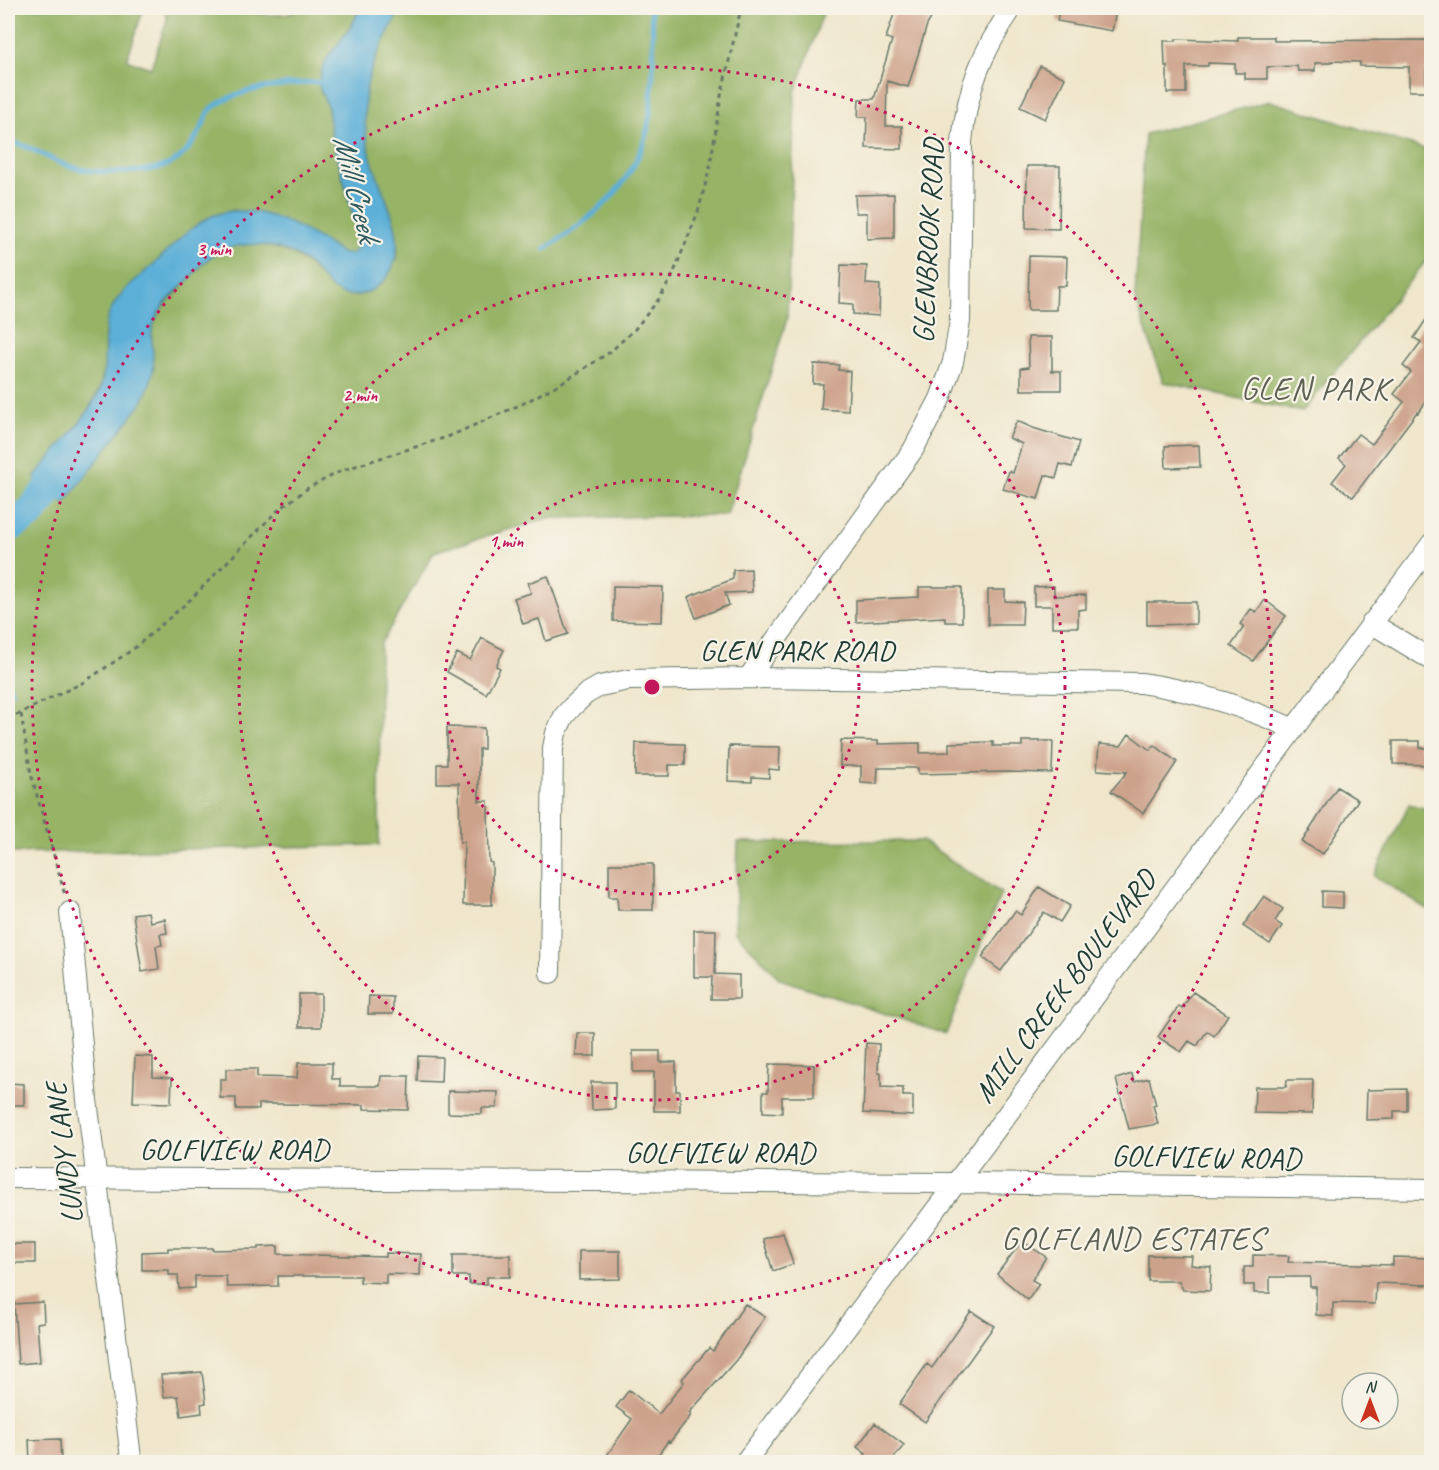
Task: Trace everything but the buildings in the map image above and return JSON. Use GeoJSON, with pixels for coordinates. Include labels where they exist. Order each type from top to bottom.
{"type":"FeatureCollection","features":[{"type":"Feature","properties":{"kind":"street","name":"GLENBROOK ROAD"},"geometry":{"type":"LineString","coordinates":[[748,678],[913,450],[940,399],[953,362],[960,321],[964,117],[979,65],[992,37],[1012,8]]}},
{"type":"Feature","properties":{"kind":"street","name":"MILL CREEK BOULEVARD"},"geometry":{"type":"LineString","coordinates":[[745,1462],[956,1183],[1431,543]]}},
{"type":"Feature","properties":{"kind":"street"},"geometry":{"type":"LineString","coordinates":[[1371,623],[1431,660]]}},
{"type":"Feature","properties":{"kind":"street","name":"GLEN PARK ROAD"},"geometry":{"type":"LineString","coordinates":[[550,973],[553,748],[556,733],[564,716],[586,694],[611,683],[628,680],[748,678],[1141,683],[1178,688],[1216,698],[1259,713],[1294,729]]}},
{"type":"Feature","properties":{"kind":"street","name":"LUNDY LANE"},"geometry":{"type":"LineString","coordinates":[[69,912],[86,1088],[131,1458]]}},
{"type":"Feature","properties":{"kind":"street","name":"GOLFVIEW ROAD"},"geometry":{"type":"LineString","coordinates":[[8,1178],[956,1183],[1431,1189]]}},
{"type":"Feature","properties":{"kind":"path"},"geometry":{"type":"LineString","coordinates":[[8,719],[84,682],[132,650],[190,600],[276,512],[308,488],[343,470],[450,436],[524,403],[568,379],[610,352],[634,329],[659,299],[672,277],[698,212],[710,167],[721,96],[741,8]]}},
{"type":"Feature","properties":{"kind":"path"},"geometry":{"type":"LineString","coordinates":[[21,714],[31,774],[57,861],[69,912]]}},
{"type":"Feature","properties":{"kind":"green space"},"geometry":{"type":"Polygon","coordinates":[[[8,8],[146,8],[143,10],[127,60],[151,68],[167,20],[166,13],[160,8],[235,8],[266,15],[288,14],[300,8],[360,8],[351,27],[327,58],[319,86],[328,108],[331,133],[354,219],[358,238],[356,249],[352,254],[343,254],[289,223],[234,210],[212,216],[190,230],[123,294],[106,332],[105,366],[100,388],[88,410],[154,369],[150,341],[158,314],[200,266],[221,251],[235,246],[265,245],[293,255],[317,273],[397,260],[398,248],[394,224],[373,166],[367,140],[365,97],[375,57],[401,8],[825,8],[795,93],[787,319],[727,515],[548,518],[434,552],[380,645],[379,845],[8,853],[8,8]]]}},
{"type":"Feature","properties":{"kind":"green space"},"geometry":{"type":"Polygon","coordinates":[[[1270,101],[1431,151],[1431,255],[1302,412],[1163,382],[1135,297],[1145,134],[1270,101]]]}},
{"type":"Feature","properties":{"kind":"green space"},"geometry":{"type":"Polygon","coordinates":[[[1409,804],[1431,810],[1431,912],[1374,876],[1409,804]]]}},
{"type":"Feature","properties":{"kind":"green space"},"geometry":{"type":"Polygon","coordinates":[[[922,841],[1001,893],[946,1034],[780,979],[735,932],[738,842],[922,841]]]}},
{"type":"Feature","properties":{"kind":"water"},"geometry":{"type":"Polygon","coordinates":[[[360,8],[401,8],[374,62],[366,90],[365,105],[366,133],[371,156],[397,234],[395,261],[389,274],[372,290],[349,295],[334,290],[305,261],[282,249],[243,245],[219,252],[208,259],[166,303],[155,321],[152,335],[154,362],[152,374],[141,404],[64,504],[34,477],[95,400],[103,380],[107,321],[118,298],[182,236],[212,216],[229,211],[246,211],[281,219],[314,235],[343,254],[352,254],[356,249],[358,238],[354,219],[331,133],[328,108],[319,86],[327,58],[351,27],[360,8]]]}},
{"type":"Feature","properties":{"kind":"waterway"},"geometry":{"type":"LineString","coordinates":[[545,249],[597,211],[624,181],[635,164],[643,144],[650,113],[653,56],[650,8]]}},
{"type":"Feature","properties":{"kind":"waterway"},"geometry":{"type":"LineString","coordinates":[[8,142],[82,169],[121,172],[158,168],[173,162],[185,152],[211,109],[222,101],[250,91],[297,83],[326,81]]}},
{"type":"Feature","properties":{"kind":"waterway","name":"Mill Creek"},"geometry":{"type":"LineString","coordinates":[[8,527],[30,514],[74,457]]}},
{"type":"Feature","properties":{"kind":"waterway"},"geometry":{"type":"LineString","coordinates":[[8,684],[12,692]]}},
{"type":"Feature","properties":{"kind":"district","name":"GLEN PARK"},"geometry":{"type":"Point","coordinates":[1315,388]}},
{"type":"Feature","properties":{"kind":"district","name":"GOLFLAND ESTATES"},"geometry":{"type":"Point","coordinates":[1133,1238]}}]}
